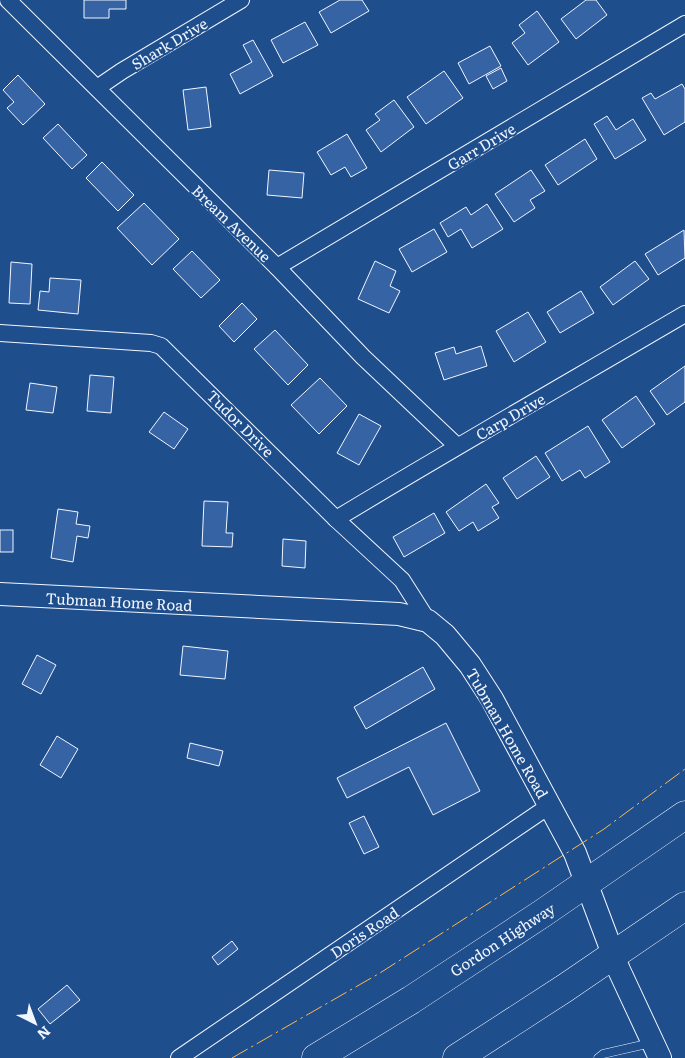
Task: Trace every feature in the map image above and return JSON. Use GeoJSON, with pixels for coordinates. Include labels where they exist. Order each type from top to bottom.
{"type":"FeatureCollection","features":[{"type":"Feature","properties":{"kind":"highway","name":"Gordon Highway"},"geometry":{"type":"LineString","coordinates":[[316,1058],[411,1000],[586,884],[685,815]]}},
{"type":"Feature","properties":{"kind":"highway"},"geometry":{"type":"LineString","coordinates":[[470,1053],[685,906]]}},
{"type":"Feature","properties":{"kind":"street","name":"Bream Avenue"},"geometry":{"type":"LineString","coordinates":[[8,0],[277,267],[363,357],[457,446]]}},
{"type":"Feature","properties":{"kind":"street","name":"Shark Drive"},"geometry":{"type":"LineString","coordinates":[[97,88],[241,0]]}},
{"type":"Feature","properties":{"kind":"street","name":"Garr Drive"},"geometry":{"type":"LineString","coordinates":[[277,267],[685,24]]}},
{"type":"Feature","properties":{"kind":"street","name":"Carp Drive"},"geometry":{"type":"LineString","coordinates":[[336,519],[457,446],[495,426],[685,314]]}},
{"type":"Feature","properties":{"kind":"street","name":"Tudor Drive"},"geometry":{"type":"LineString","coordinates":[[0,333],[151,343],[161,346],[336,519],[402,580],[428,621]]}},
{"type":"Feature","properties":{"kind":"street","name":"Tubman Home Road"},"geometry":{"type":"LineString","coordinates":[[0,594],[398,614],[428,621],[445,635],[470,665],[492,699],[575,853],[619,970],[656,1050]]}},
{"type":"Feature","properties":{"kind":"street","name":"Doris Road"},"geometry":{"type":"LineString","coordinates":[[179,1058],[549,806]]}},
{"type":"Feature","properties":{"kind":"lane"},"geometry":{"type":"LineString","coordinates":[[598,1058],[603,1054],[656,1050]]}},
{"type":"Feature","properties":{"kind":"building"},"geometry":{"type":"Polygon","coordinates":[[[84,0],[126,0],[126,9],[109,9],[109,18],[84,18],[84,0]]]}},
{"type":"Feature","properties":{"kind":"building"},"geometry":{"type":"Polygon","coordinates":[[[340,0],[362,0],[369,11],[331,33],[319,12],[340,0]]]}},
{"type":"Feature","properties":{"kind":"building"},"geometry":{"type":"Polygon","coordinates":[[[586,0],[596,0],[607,15],[576,39],[561,19],[586,0]]]}},
{"type":"Feature","properties":{"kind":"building"},"geometry":{"type":"Polygon","coordinates":[[[537,11],[559,42],[528,65],[512,43],[525,33],[519,25],[537,11]]]}},
{"type":"Feature","properties":{"kind":"building"},"geometry":{"type":"Polygon","coordinates":[[[305,22],[318,45],[283,63],[271,40],[305,22]]]}},
{"type":"Feature","properties":{"kind":"building"},"geometry":{"type":"Polygon","coordinates":[[[253,40],[273,76],[240,94],[230,74],[252,62],[243,45],[253,40]]]}},
{"type":"Feature","properties":{"kind":"building"},"geometry":{"type":"Polygon","coordinates":[[[490,46],[501,66],[469,84],[458,63],[490,46]]]}},
{"type":"Feature","properties":{"kind":"building"},"geometry":{"type":"Polygon","coordinates":[[[501,68],[507,81],[493,89],[486,76],[501,68]]]}},
{"type":"Feature","properties":{"kind":"building"},"geometry":{"type":"Polygon","coordinates":[[[444,71],[463,98],[426,124],[407,97],[444,71]]]}},
{"type":"Feature","properties":{"kind":"building"},"geometry":{"type":"Polygon","coordinates":[[[18,75],[45,104],[23,125],[7,108],[14,102],[3,90],[18,75]]]}},
{"type":"Feature","properties":{"kind":"building"},"geometry":{"type":"Polygon","coordinates":[[[682,84],[685,89],[685,122],[664,135],[642,98],[651,93],[655,99],[682,84]]]}},
{"type":"Feature","properties":{"kind":"building"},"geometry":{"type":"Polygon","coordinates":[[[206,87],[211,127],[188,130],[183,90],[206,87]]]}},
{"type":"Feature","properties":{"kind":"building"},"geometry":{"type":"Polygon","coordinates":[[[394,100],[414,127],[381,152],[366,130],[380,120],[375,114],[394,100]]]}},
{"type":"Feature","properties":{"kind":"building"},"geometry":{"type":"Polygon","coordinates":[[[607,116],[616,130],[633,119],[646,140],[615,159],[594,124],[607,116]]]}},
{"type":"Feature","properties":{"kind":"building"},"geometry":{"type":"Polygon","coordinates":[[[58,124],[87,155],[72,169],[43,138],[58,124]]]}},
{"type":"Feature","properties":{"kind":"building"},"geometry":{"type":"Polygon","coordinates":[[[347,134],[367,168],[351,177],[345,167],[331,175],[317,152],[347,134]]]}},
{"type":"Feature","properties":{"kind":"building"},"geometry":{"type":"Polygon","coordinates":[[[585,139],[597,159],[558,185],[545,165],[585,139]]]}},
{"type":"Feature","properties":{"kind":"building"},"geometry":{"type":"Polygon","coordinates":[[[102,162],[134,195],[118,211],[86,178],[102,162]]]}},
{"type":"Feature","properties":{"kind":"building"},"geometry":{"type":"Polygon","coordinates":[[[269,170],[304,173],[302,198],[267,195],[269,170]]]}},
{"type":"Feature","properties":{"kind":"building"},"geometry":{"type":"Polygon","coordinates":[[[531,170],[545,191],[530,200],[535,208],[514,222],[495,194],[531,170]]]}},
{"type":"Feature","properties":{"kind":"building"},"geometry":{"type":"Polygon","coordinates":[[[144,203],[179,239],[152,265],[117,228],[144,203]]]}},
{"type":"Feature","properties":{"kind":"building"},"geometry":{"type":"Polygon","coordinates":[[[487,204],[503,229],[472,248],[461,229],[448,237],[440,223],[466,207],[471,215],[487,204]]]}},
{"type":"Feature","properties":{"kind":"building"},"geometry":{"type":"Polygon","coordinates":[[[434,229],[447,252],[412,272],[399,249],[434,229]]]}},
{"type":"Feature","properties":{"kind":"building"},"geometry":{"type":"Polygon","coordinates":[[[684,230],[685,258],[658,275],[645,254],[684,230]]]}},
{"type":"Feature","properties":{"kind":"building"},"geometry":{"type":"Polygon","coordinates":[[[192,251],[220,280],[201,298],[173,269],[192,251]]]}},
{"type":"Feature","properties":{"kind":"building"},"geometry":{"type":"Polygon","coordinates":[[[375,261],[396,271],[390,286],[400,291],[389,313],[358,299],[375,261]]]}},
{"type":"Feature","properties":{"kind":"building"},"geometry":{"type":"Polygon","coordinates":[[[635,261],[649,279],[613,305],[600,287],[635,261]]]}},
{"type":"Feature","properties":{"kind":"building"},"geometry":{"type":"Polygon","coordinates":[[[11,262],[32,264],[30,304],[9,303],[11,262]]]}},
{"type":"Feature","properties":{"kind":"building"},"geometry":{"type":"Polygon","coordinates":[[[50,278],[81,280],[78,314],[38,310],[40,291],[49,292],[50,278]]]}},
{"type":"Feature","properties":{"kind":"building"},"geometry":{"type":"Polygon","coordinates":[[[581,291],[594,313],[560,333],[547,312],[581,291]]]}},
{"type":"Feature","properties":{"kind":"building"},"geometry":{"type":"Polygon","coordinates":[[[242,303],[257,319],[234,342],[219,326],[242,303]]]}},
{"type":"Feature","properties":{"kind":"building"},"geometry":{"type":"Polygon","coordinates":[[[528,312],[546,342],[514,362],[496,331],[528,312]]]}},
{"type":"Feature","properties":{"kind":"building"},"geometry":{"type":"Polygon","coordinates":[[[275,330],[308,365],[288,385],[254,349],[275,330]]]}},
{"type":"Feature","properties":{"kind":"building"},"geometry":{"type":"Polygon","coordinates":[[[481,346],[487,366],[444,380],[435,353],[454,347],[456,354],[481,346]]]}},
{"type":"Feature","properties":{"kind":"building"},"geometry":{"type":"Polygon","coordinates":[[[685,366],[685,402],[667,415],[650,391],[685,366]]]}},
{"type":"Feature","properties":{"kind":"building"},"geometry":{"type":"Polygon","coordinates":[[[90,375],[114,377],[111,413],[87,411],[90,375]]]}},
{"type":"Feature","properties":{"kind":"building"},"geometry":{"type":"Polygon","coordinates":[[[320,378],[347,406],[319,434],[291,405],[320,378]]]}},
{"type":"Feature","properties":{"kind":"building"},"geometry":{"type":"Polygon","coordinates":[[[30,383],[57,387],[53,413],[26,410],[30,383]]]}},
{"type":"Feature","properties":{"kind":"building"},"geometry":{"type":"Polygon","coordinates":[[[636,396],[655,424],[622,448],[602,420],[636,396]]]}},
{"type":"Feature","properties":{"kind":"building"},"geometry":{"type":"Polygon","coordinates":[[[164,412],[188,429],[174,449],[149,432],[164,412]]]}},
{"type":"Feature","properties":{"kind":"building"},"geometry":{"type":"Polygon","coordinates":[[[359,414],[381,426],[359,465],[337,453],[359,414]]]}},
{"type":"Feature","properties":{"kind":"building"},"geometry":{"type":"Polygon","coordinates":[[[588,426],[610,462],[585,478],[580,470],[562,481],[545,453],[588,426]]]}},
{"type":"Feature","properties":{"kind":"building"},"geometry":{"type":"Polygon","coordinates":[[[536,456],[550,477],[517,499],[503,478],[536,456]]]}},
{"type":"Feature","properties":{"kind":"building"},"geometry":{"type":"Polygon","coordinates":[[[486,484],[499,503],[492,507],[499,518],[478,531],[473,522],[459,531],[446,512],[486,484]]]}},
{"type":"Feature","properties":{"kind":"building"},"geometry":{"type":"Polygon","coordinates":[[[204,501],[228,502],[226,533],[233,533],[232,547],[202,546],[204,501]]]}},
{"type":"Feature","properties":{"kind":"building"},"geometry":{"type":"Polygon","coordinates":[[[58,509],[78,512],[76,524],[90,526],[88,538],[77,536],[73,562],[51,558],[58,509]]]}},
{"type":"Feature","properties":{"kind":"building"},"geometry":{"type":"Polygon","coordinates":[[[434,513],[445,533],[404,557],[393,537],[434,513]]]}},
{"type":"Feature","properties":{"kind":"building"},"geometry":{"type":"Polygon","coordinates":[[[0,530],[13,530],[13,552],[0,552],[0,530]]]}},
{"type":"Feature","properties":{"kind":"building"},"geometry":{"type":"Polygon","coordinates":[[[283,539],[306,541],[305,568],[282,566],[283,539]]]}},
{"type":"Feature","properties":{"kind":"building"},"geometry":{"type":"Polygon","coordinates":[[[183,646],[228,651],[225,679],[180,675],[183,646]]]}},
{"type":"Feature","properties":{"kind":"building"},"geometry":{"type":"Polygon","coordinates":[[[37,655],[56,665],[41,694],[22,684],[37,655]]]}},
{"type":"Feature","properties":{"kind":"building"},"geometry":{"type":"Polygon","coordinates":[[[423,667],[435,689],[366,729],[354,707],[423,667]]]}},
{"type":"Feature","properties":{"kind":"building"},"geometry":{"type":"Polygon","coordinates":[[[446,723],[480,791],[433,815],[409,767],[347,798],[337,778],[446,723]]]}},
{"type":"Feature","properties":{"kind":"building"},"geometry":{"type":"Polygon","coordinates":[[[57,736],[78,749],[61,778],[40,765],[57,736]]]}},
{"type":"Feature","properties":{"kind":"building"},"geometry":{"type":"Polygon","coordinates":[[[190,743],[223,751],[219,766],[187,758],[190,743]]]}},
{"type":"Feature","properties":{"kind":"building"},"geometry":{"type":"Polygon","coordinates":[[[364,816],[379,847],[364,854],[349,823],[364,816]]]}},
{"type":"Feature","properties":{"kind":"building"},"geometry":{"type":"Polygon","coordinates":[[[232,941],[238,949],[218,965],[212,957],[232,941]]]}},
{"type":"Feature","properties":{"kind":"building"},"geometry":{"type":"Polygon","coordinates":[[[67,985],[80,1000],[50,1024],[38,1009],[67,985]]]}},
{"type":"Feature","properties":{"kind":"power"},"geometry":{"type":"LineString","coordinates":[[232,1058],[380,973],[604,829],[685,769]]}}]}
